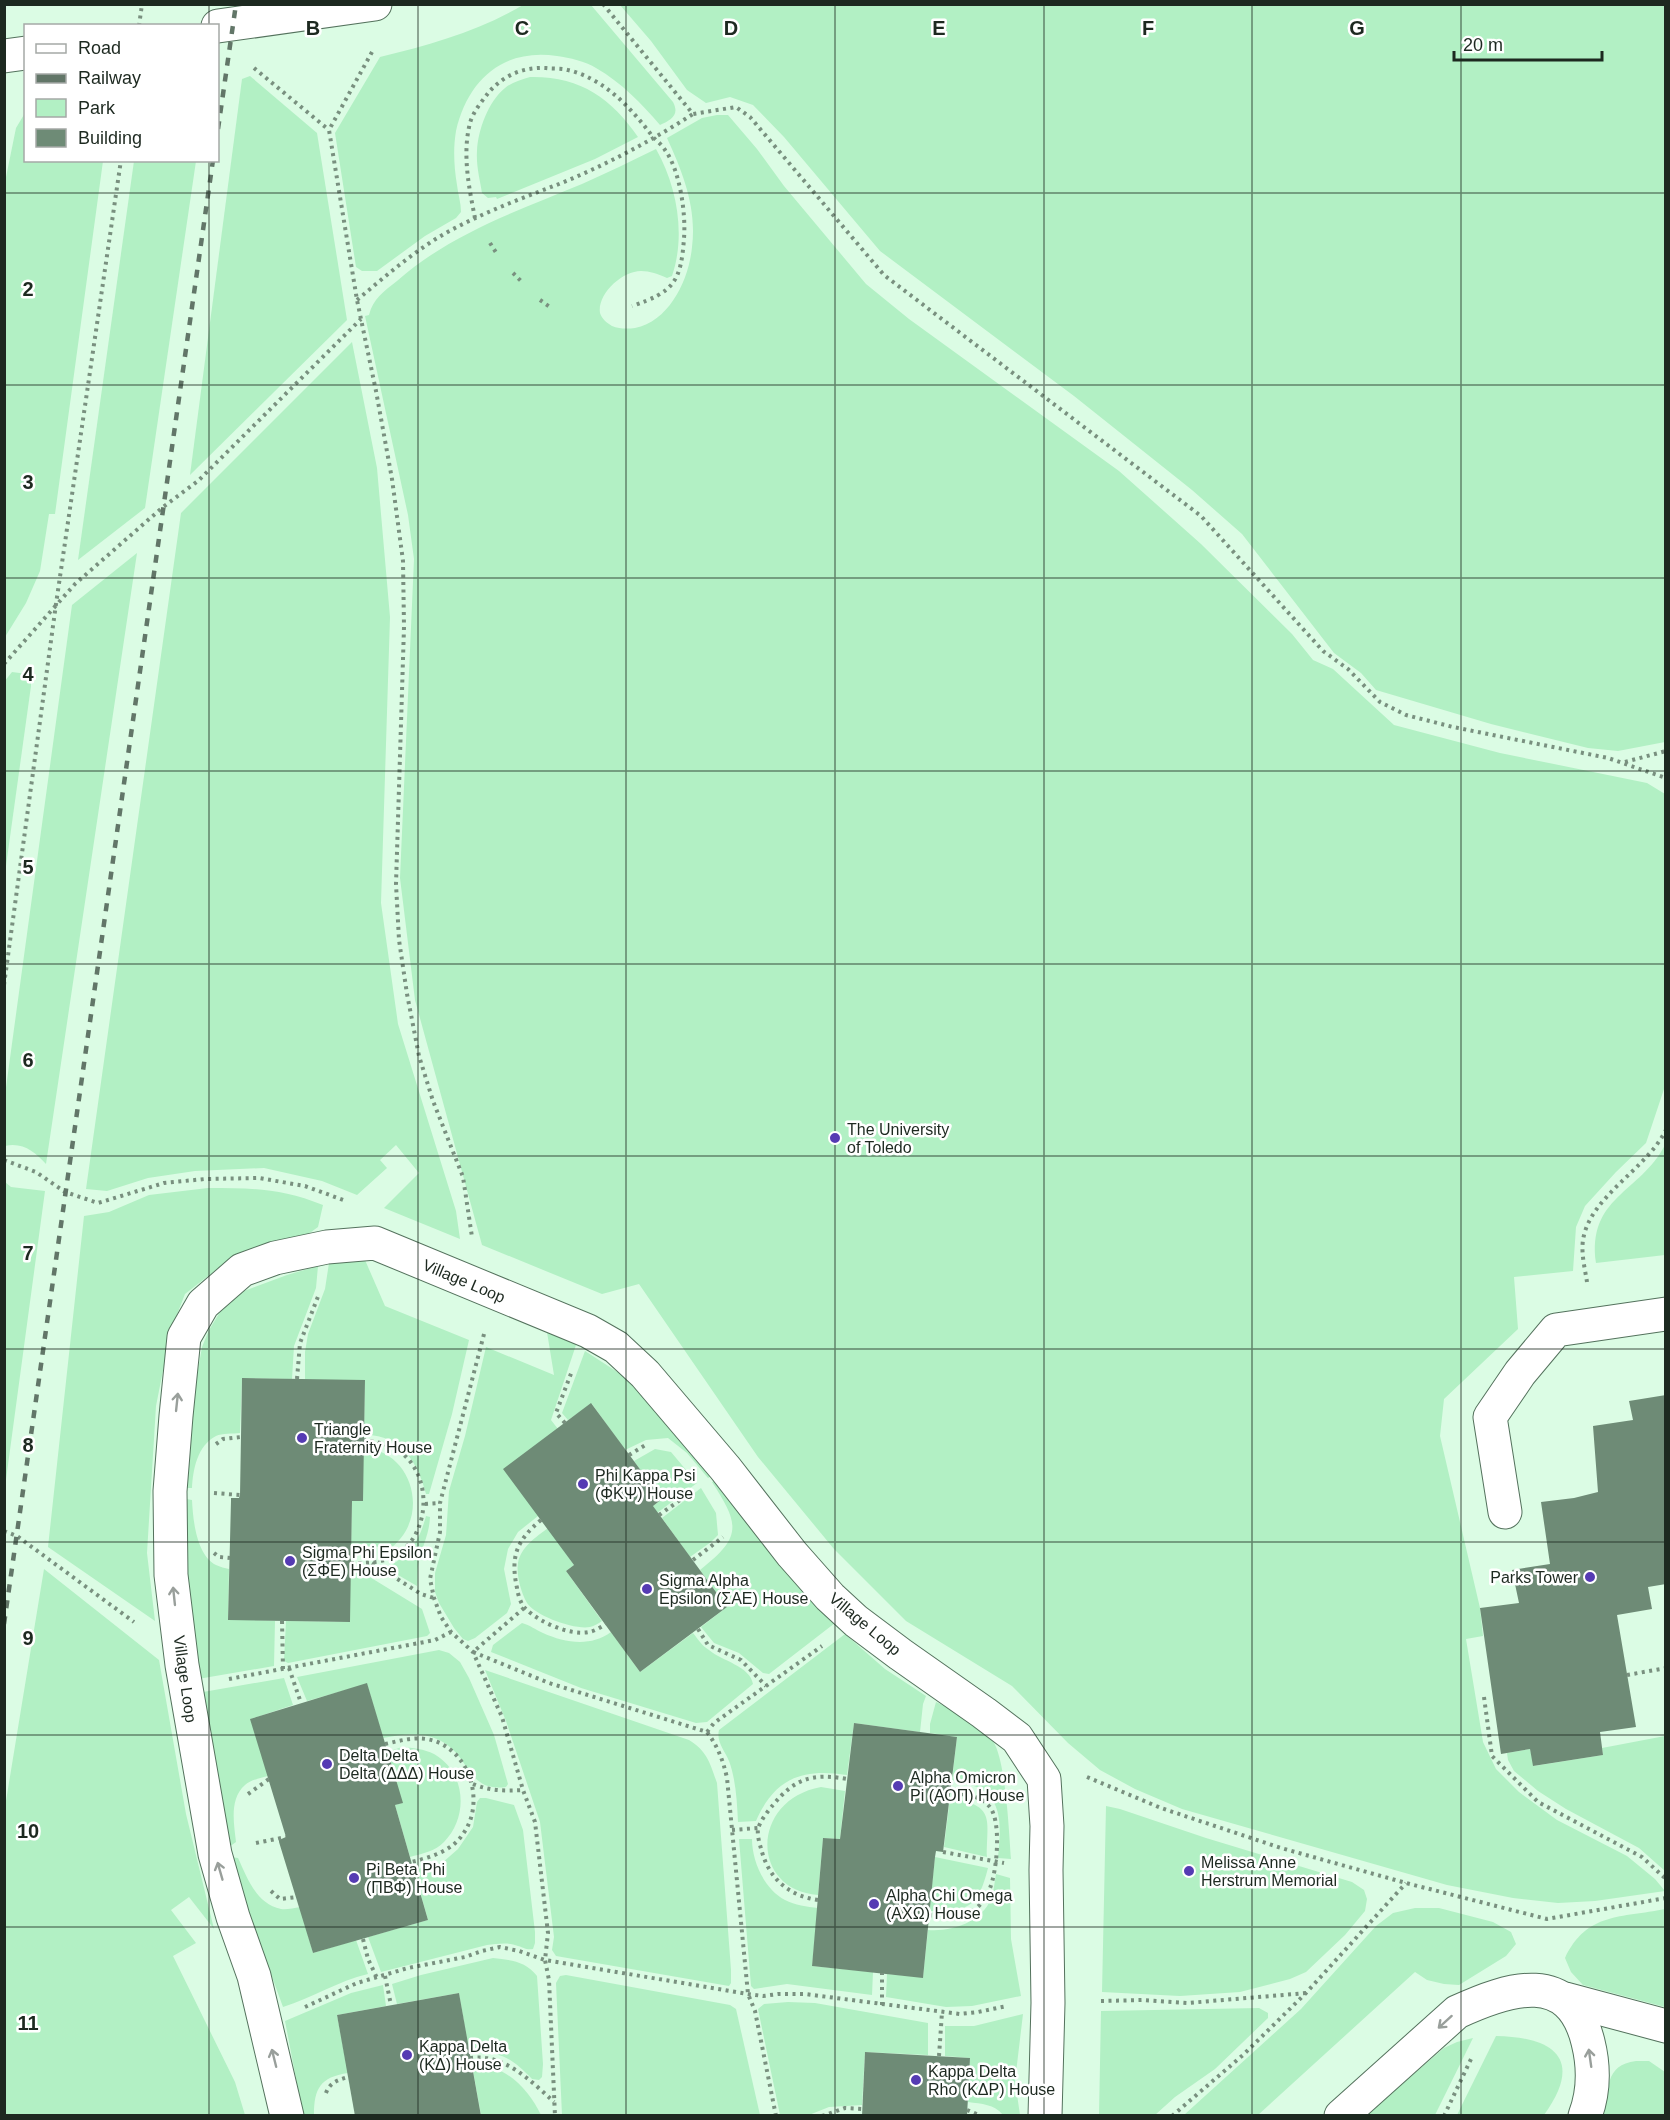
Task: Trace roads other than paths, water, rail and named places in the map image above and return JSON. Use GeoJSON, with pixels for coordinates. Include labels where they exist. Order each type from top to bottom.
{"type":"FeatureCollection","features":[{"type":"Feature","properties":{"kind":"street"},"geometry":{"type":"LineString","coordinates":[[219,26],[375,4]]}},
{"type":"Feature","properties":{"kind":"street"},"geometry":{"type":"LineString","coordinates":[[4,56],[24,53]]}},
{"type":"Feature","properties":{"kind":"street","name":"Village Loop"},"geometry":{"type":"LineString","coordinates":[[287,2115],[254,1977],[233,1917],[215,1854],[182,1665],[171,1575],[170,1491],[176,1416],[184,1337],[203,1304],[242,1270],[275,1258],[327,1247],[375,1243],[588,1331],[616,1347],[645,1374],[830,1597],[856,1621],[1017,1738],[1044,1779],[1047,1826],[1048,2002],[1045,2115]]}},
{"type":"Feature","properties":{"kind":"street"},"geometry":{"type":"LineString","coordinates":[[1505,1512],[1490,1417],[1520,1372],[1556,1330],[1665,1314]]}},
{"type":"Feature","properties":{"kind":"street"},"geometry":{"type":"LineString","coordinates":[[1341,2115],[1456,2012],[1506,1993],[1527,1990],[1547,1992],[1665,2026]]}},
{"type":"Feature","properties":{"kind":"street"},"geometry":{"type":"LineString","coordinates":[[1565,1999],[1578,2017],[1586,2036],[1592,2061],[1592,2086],[1585,2115]]}},
{"type":"Feature","properties":{"kind":"railway"},"geometry":{"type":"LineString","coordinates":[[219,122],[236,4]]}},
{"type":"Feature","properties":{"kind":"railway"},"geometry":{"type":"LineString","coordinates":[[4,1624],[213,162]]}},
{"type":"Feature","properties":{"kind":"place","name":"The University of Toledo"},"geometry":{"type":"Point","coordinates":[835,1138]}},
{"type":"Feature","properties":{"kind":"place","name":"Triangle Fraternity House"},"geometry":{"type":"Point","coordinates":[302,1438]}},
{"type":"Feature","properties":{"kind":"place","name":"Phi Kappa Psi (ΦΚΨ) House"},"geometry":{"type":"Point","coordinates":[583,1484]}},
{"type":"Feature","properties":{"kind":"place","name":"Sigma Phi Epsilon (ΣΦΕ) House"},"geometry":{"type":"Point","coordinates":[290,1561]}},
{"type":"Feature","properties":{"kind":"place","name":"Parks Tower"},"geometry":{"type":"Point","coordinates":[1590,1577]}},
{"type":"Feature","properties":{"kind":"place","name":"Sigma Alpha Epsilon (ΣΑΕ) House"},"geometry":{"type":"Point","coordinates":[647,1589]}},
{"type":"Feature","properties":{"kind":"place","name":"Delta Delta Delta (ΔΔΔ) House"},"geometry":{"type":"Point","coordinates":[327,1764]}},
{"type":"Feature","properties":{"kind":"place","name":"Alpha Omicron Pi (ΑΟΠ) House"},"geometry":{"type":"Point","coordinates":[898,1786]}},
{"type":"Feature","properties":{"kind":"place","name":"Melissa Anne Herstrum Memorial"},"geometry":{"type":"Point","coordinates":[1189,1871]}},
{"type":"Feature","properties":{"kind":"place","name":"Pi Beta Phi (ΠΒΦ) House"},"geometry":{"type":"Point","coordinates":[354,1878]}},
{"type":"Feature","properties":{"kind":"place","name":"Alpha Chi Omega (ΑΧΩ) House"},"geometry":{"type":"Point","coordinates":[874,1904]}},
{"type":"Feature","properties":{"kind":"place","name":"Kappa Delta (ΚΔ) House"},"geometry":{"type":"Point","coordinates":[407,2055]}},
{"type":"Feature","properties":{"kind":"place","name":"Kappa Delta Rho (ΚΔΡ) House"},"geometry":{"type":"Point","coordinates":[916,2080]}}]}
